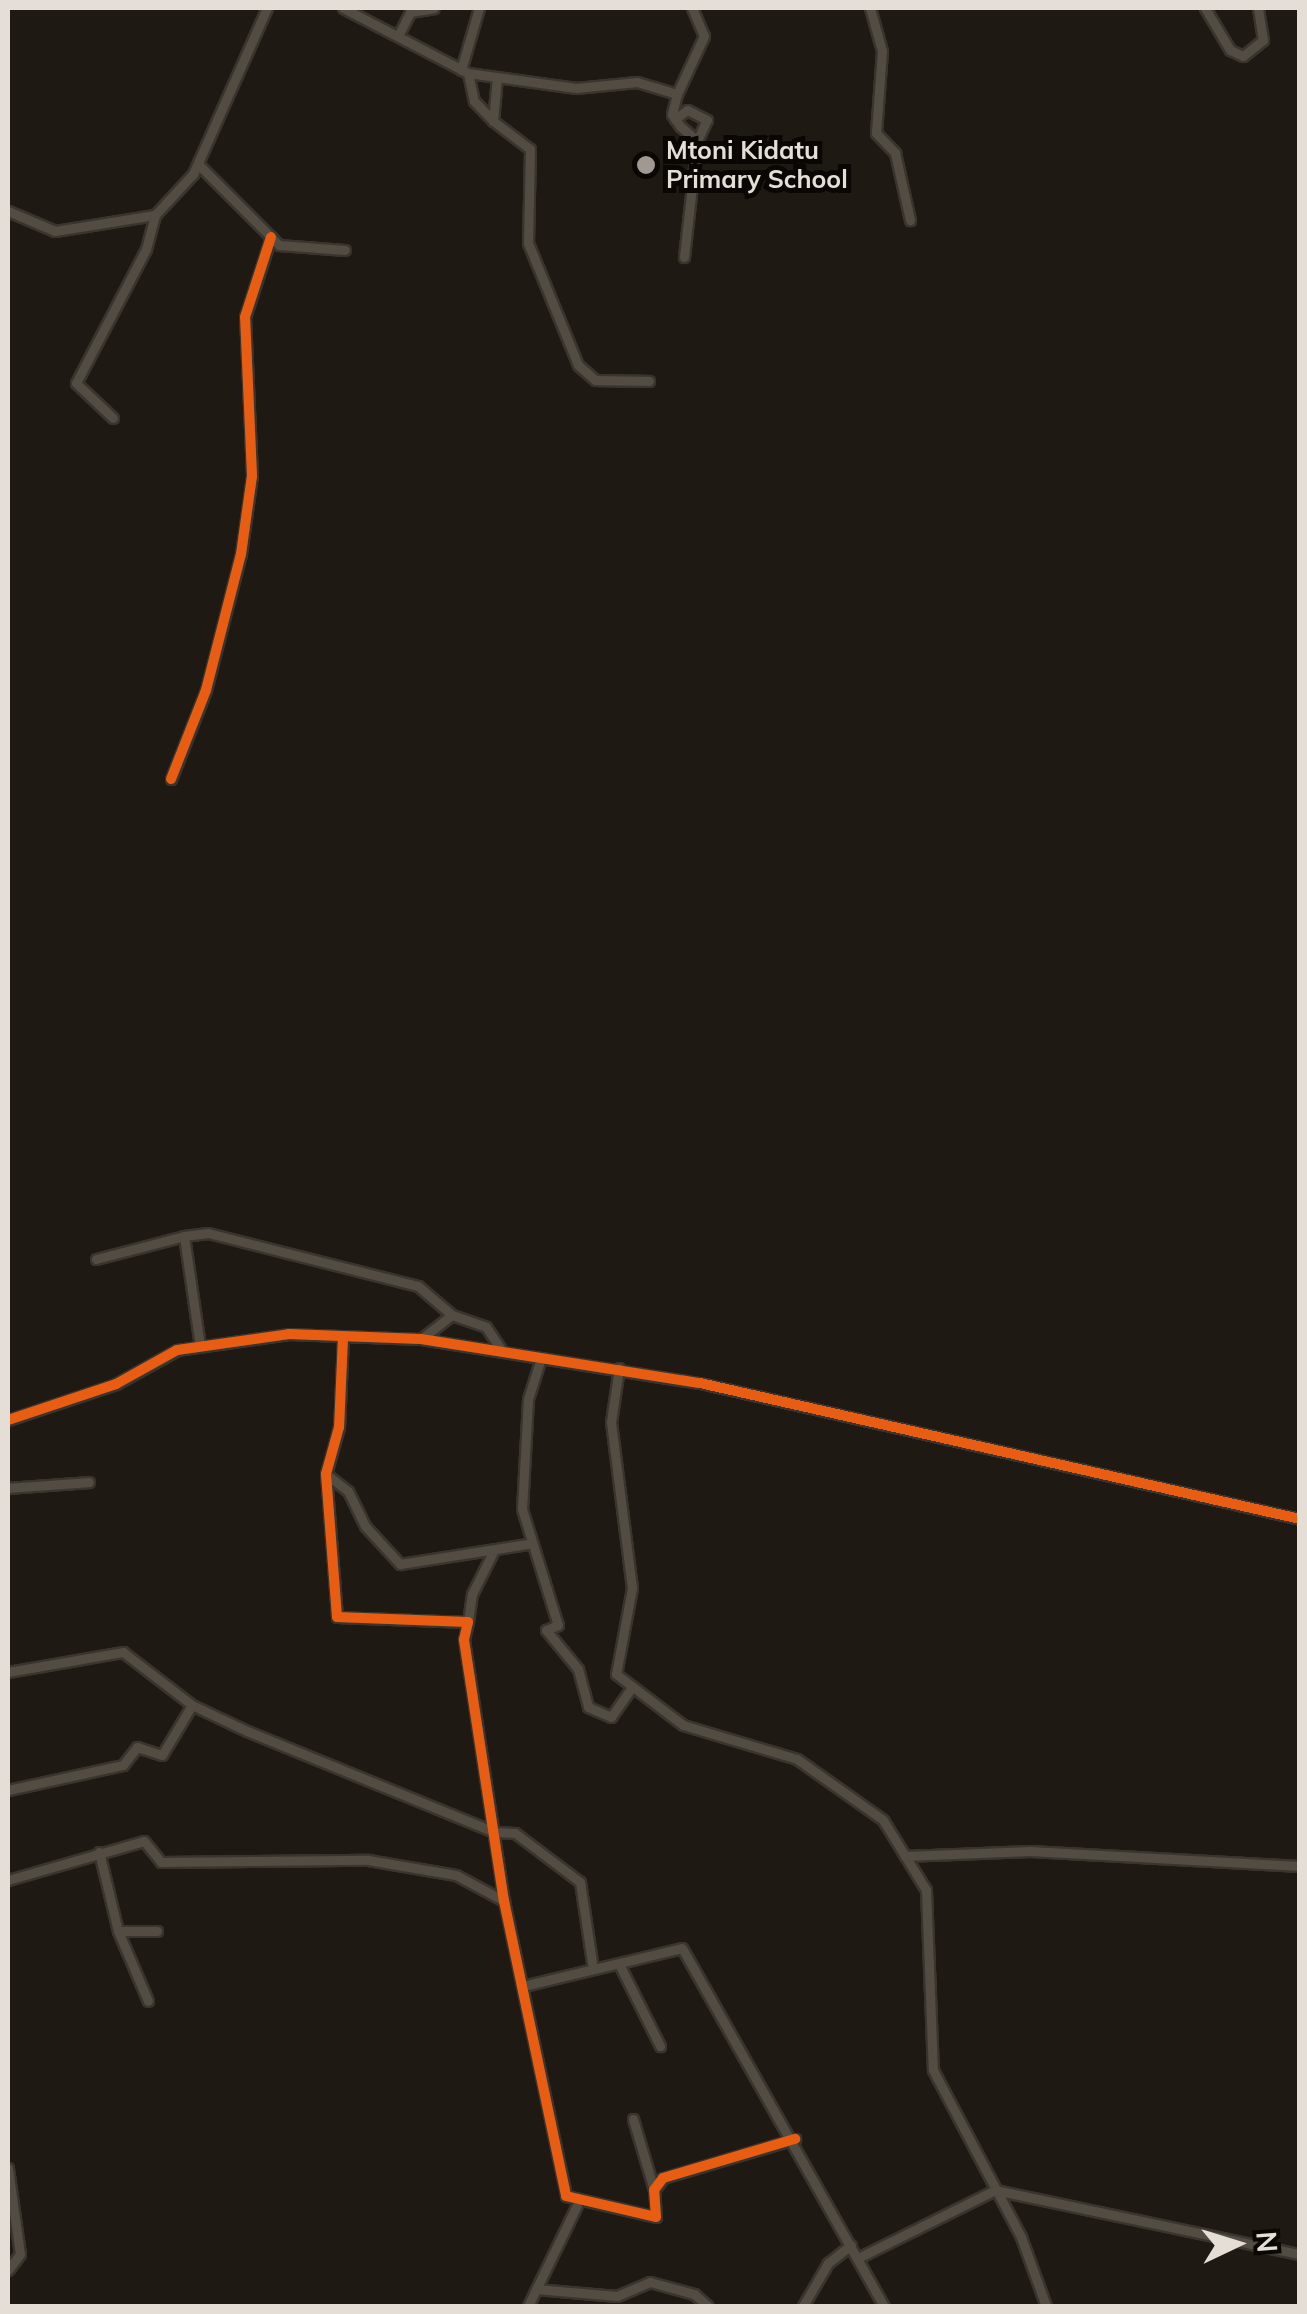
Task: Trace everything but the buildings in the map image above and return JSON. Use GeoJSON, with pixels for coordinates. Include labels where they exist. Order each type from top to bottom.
{"type":"FeatureCollection","features":[{"type":"Feature","properties":{"kind":"street"},"geometry":{"type":"LineString","coordinates":[[112,418],[109,406],[76,383],[146,249],[155,215],[198,164],[266,8]]}},
{"type":"Feature","properties":{"kind":"street"},"geometry":{"type":"LineString","coordinates":[[343,8],[464,72],[576,88],[637,82],[677,94]]}},
{"type":"Feature","properties":{"kind":"street"},"geometry":{"type":"LineString","coordinates":[[398,36],[410,12],[434,8]]}},
{"type":"Feature","properties":{"kind":"street"},"geometry":{"type":"LineString","coordinates":[[479,8],[464,72],[474,101],[530,149],[528,243],[583,373],[595,380],[649,381]]}},
{"type":"Feature","properties":{"kind":"street"},"geometry":{"type":"LineString","coordinates":[[692,8],[704,36],[677,94],[676,119],[697,141]]}},
{"type":"Feature","properties":{"kind":"street"},"geometry":{"type":"LineString","coordinates":[[870,8],[882,52],[876,133],[899,164],[910,220]]}},
{"type":"Feature","properties":{"kind":"street"},"geometry":{"type":"LineString","coordinates":[[1205,8],[1230,50],[1243,56],[1263,40],[1258,10]]}},
{"type":"Feature","properties":{"kind":"street"},"geometry":{"type":"LineString","coordinates":[[493,121],[497,77]]}},
{"type":"Feature","properties":{"kind":"street"},"geometry":{"type":"LineString","coordinates":[[676,119],[686,110],[702,114],[684,257]]}},
{"type":"Feature","properties":{"kind":"street"},"geometry":{"type":"LineString","coordinates":[[198,164],[280,244],[345,250]]}},
{"type":"Feature","properties":{"kind":"street"},"geometry":{"type":"LineString","coordinates":[[8,210],[55,231],[155,215]]}},
{"type":"Feature","properties":{"kind":"street"},"geometry":{"type":"LineString","coordinates":[[171,779],[206,690],[241,554],[252,476],[246,317],[271,237]]}},
{"type":"Feature","properties":{"kind":"street"},"geometry":{"type":"LineString","coordinates":[[184,1236],[200,1346]]}},
{"type":"Feature","properties":{"kind":"street"},"geometry":{"type":"LineString","coordinates":[[96,1259],[184,1236],[227,1236],[418,1286],[443,1300],[452,1314],[486,1328],[500,1348]]}},
{"type":"Feature","properties":{"kind":"street"},"geometry":{"type":"LineString","coordinates":[[421,1339],[452,1314]]}},
{"type":"Feature","properties":{"kind":"street"},"geometry":{"type":"LineString","coordinates":[[8,1420],[200,1346],[289,1334],[421,1339],[619,1368],[1300,1519]]}},
{"type":"Feature","properties":{"kind":"street"},"geometry":{"type":"LineString","coordinates":[[343,1337],[340,1427],[326,1474],[338,1617],[468,1622]]}},
{"type":"Feature","properties":{"kind":"street"},"geometry":{"type":"LineString","coordinates":[[541,1358],[524,1441],[527,1544],[558,1625],[546,1630],[578,1669],[588,1708],[611,1717],[630,1690]]}},
{"type":"Feature","properties":{"kind":"street"},"geometry":{"type":"LineString","coordinates":[[619,1368],[612,1422],[632,1588],[627,1636],[613,1663],[630,1690],[683,1724],[796,1760],[883,1820],[926,1890],[932,1928],[926,2007],[933,2070],[994,2190],[1046,2306]]}},
{"type":"Feature","properties":{"kind":"street"},"geometry":{"type":"LineString","coordinates":[[326,1474],[348,1491],[365,1526],[400,1564],[527,1544]]}},
{"type":"Feature","properties":{"kind":"street"},"geometry":{"type":"LineString","coordinates":[[8,1488],[89,1482]]}},
{"type":"Feature","properties":{"kind":"street"},"geometry":{"type":"LineString","coordinates":[[493,1552],[472,1594],[464,1640],[504,1901],[566,2196],[577,2204],[656,2218],[654,2190],[633,2119]]}},
{"type":"Feature","properties":{"kind":"street"},"geometry":{"type":"LineString","coordinates":[[8,1672],[123,1652],[192,1705],[495,1832],[516,1833],[580,1882],[593,1970]]}},
{"type":"Feature","properties":{"kind":"street"},"geometry":{"type":"LineString","coordinates":[[8,1790],[123,1765],[138,1747],[162,1755],[192,1705]]}},
{"type":"Feature","properties":{"kind":"street"},"geometry":{"type":"LineString","coordinates":[[8,1880],[144,1842],[161,1862],[368,1860],[456,1875],[504,1901]]}},
{"type":"Feature","properties":{"kind":"street"},"geometry":{"type":"LineString","coordinates":[[905,1856],[1030,1851],[1300,1866]]}},
{"type":"Feature","properties":{"kind":"street"},"geometry":{"type":"LineString","coordinates":[[99,1852],[118,1931],[148,2001]]}},
{"type":"Feature","properties":{"kind":"street"},"geometry":{"type":"LineString","coordinates":[[118,1931],[157,1931]]}},
{"type":"Feature","properties":{"kind":"street"},"geometry":{"type":"LineString","coordinates":[[522,1986],[682,1948],[795,2138],[884,2306]]}},
{"type":"Feature","properties":{"kind":"street"},"geometry":{"type":"LineString","coordinates":[[619,1964],[660,2046]]}},
{"type":"Feature","properties":{"kind":"street"},"geometry":{"type":"LineString","coordinates":[[654,2190],[690,2168],[795,2138]]}},
{"type":"Feature","properties":{"kind":"street"},"geometry":{"type":"LineString","coordinates":[[8,2168],[20,2254],[8,2270]]}},
{"type":"Feature","properties":{"kind":"street"},"geometry":{"type":"LineString","coordinates":[[858,2258],[994,2190],[1300,2254]]}},
{"type":"Feature","properties":{"kind":"street"},"geometry":{"type":"LineString","coordinates":[[528,2306],[577,2204]]}},
{"type":"Feature","properties":{"kind":"street"},"geometry":{"type":"LineString","coordinates":[[803,2306],[828,2263],[851,2245]]}},
{"type":"Feature","properties":{"kind":"street"},"geometry":{"type":"LineString","coordinates":[[536,2289],[617,2296],[634,2282],[650,2282],[694,2294],[708,2306]]}},
{"type":"Feature","properties":{"kind":"cycle path"},"geometry":{"type":"LineString","coordinates":[[171,779],[206,690],[241,554],[252,476],[245,317],[271,237]]}},
{"type":"Feature","properties":{"kind":"cycle path"},"geometry":{"type":"LineString","coordinates":[[8,1420],[116,1384],[177,1350],[289,1334],[421,1339],[700,1383],[1300,1519]]}},
{"type":"Feature","properties":{"kind":"cycle path"},"geometry":{"type":"LineString","coordinates":[[343,1337],[339,1427],[326,1474],[337,1617],[468,1622],[464,1640],[504,1901],[566,2196],[656,2217],[654,2190],[663,2178],[795,2139]]}},
{"type":"Feature","properties":{"kind":"place","name":"Mtoni Kidatu Primary School"},"geometry":{"type":"Point","coordinates":[646,165]}}]}
